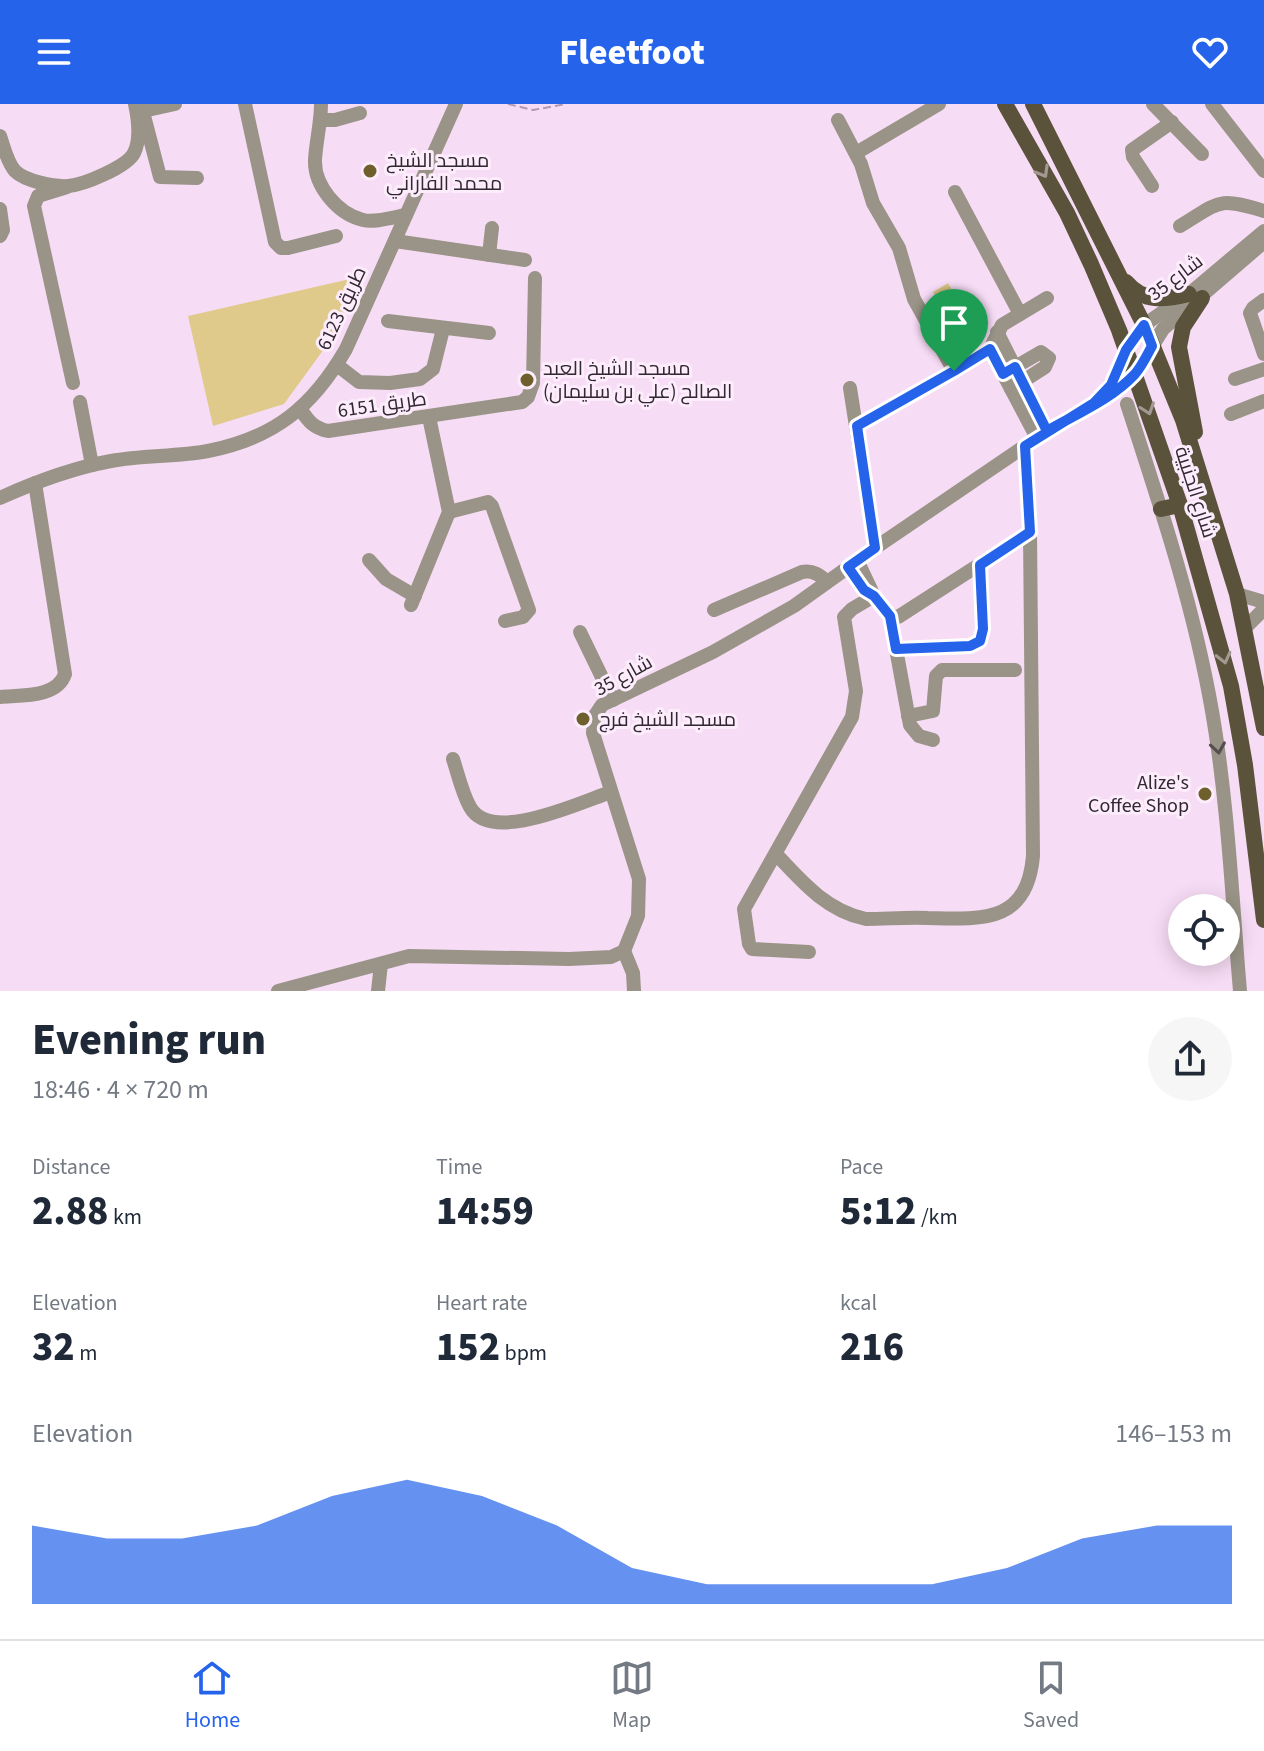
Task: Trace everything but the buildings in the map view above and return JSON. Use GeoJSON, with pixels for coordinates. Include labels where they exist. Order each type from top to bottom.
{"type":"FeatureCollection","features":[{"type":"Feature","properties":{"kind":"main road","name":"شارع الجنبية"},"geometry":{"type":"LineString","coordinates":[[1005,104],[1077,234],[1106,298],[1180,505],[1231,686],[1245,765],[1264,920]]}},
{"type":"Feature","properties":{"kind":"main road","name":"شارع الجنبية"},"geometry":{"type":"LineString","coordinates":[[1033,104],[1144,325],[1183,420],[1237,594],[1264,728]]}},
{"type":"Feature","properties":{"kind":"main road"},"geometry":{"type":"LineString","coordinates":[[1109,258],[1139,295],[1157,299],[1196,296],[1183,327],[1179,347],[1207,492]]}},
{"type":"Feature","properties":{"kind":"main road"},"geometry":{"type":"LineString","coordinates":[[1161,509],[1180,505]]}},
{"type":"Feature","properties":{"kind":"street"},"geometry":{"type":"LineString","coordinates":[[140,106],[175,104]]}},
{"type":"Feature","properties":{"kind":"street","name":"طريق 6123"},"geometry":{"type":"LineString","coordinates":[[245,104],[275,242],[281,248],[288,248],[336,236]]}},
{"type":"Feature","properties":{"kind":"street"},"geometry":{"type":"LineString","coordinates":[[321,104],[315,160],[317,179],[325,192],[345,213],[365,221],[406,215]]}},
{"type":"Feature","properties":{"kind":"street","name":"طريق 6123"},"geometry":{"type":"LineString","coordinates":[[301,410],[337,365],[456,104]]}},
{"type":"Feature","properties":{"kind":"street"},"geometry":{"type":"LineString","coordinates":[[856,153],[939,104]]}},
{"type":"Feature","properties":{"kind":"street"},"geometry":{"type":"LineString","coordinates":[[1153,104],[1202,154]]}},
{"type":"Feature","properties":{"kind":"street"},"geometry":{"type":"LineString","coordinates":[[1212,104],[1264,171]]}},
{"type":"Feature","properties":{"kind":"street"},"geometry":{"type":"LineString","coordinates":[[140,106],[160,177],[197,178]]}},
{"type":"Feature","properties":{"kind":"street"},"geometry":{"type":"LineString","coordinates":[[73,383],[34,206],[38,196],[93,179],[126,162],[134,153],[140,106]]}},
{"type":"Feature","properties":{"kind":"street"},"geometry":{"type":"LineString","coordinates":[[321,120],[335,120],[360,113]]}},
{"type":"Feature","properties":{"kind":"street"},"geometry":{"type":"LineString","coordinates":[[838,120],[856,153],[873,203],[904,262],[914,299],[954,371]]}},
{"type":"Feature","properties":{"kind":"street"},"geometry":{"type":"LineString","coordinates":[[1152,186],[1133,157],[1132,150],[1172,122]]}},
{"type":"Feature","properties":{"kind":"street"},"geometry":{"type":"LineString","coordinates":[[0,136],[10,164],[22,176],[67,187]]}},
{"type":"Feature","properties":{"kind":"street"},"geometry":{"type":"LineString","coordinates":[[955,192],[1020,314]]}},
{"type":"Feature","properties":{"kind":"street"},"geometry":{"type":"LineString","coordinates":[[1180,226],[1221,202],[1231,201],[1264,211]]}},
{"type":"Feature","properties":{"kind":"street"},"geometry":{"type":"LineString","coordinates":[[0,209],[3,230],[0,236]]}},
{"type":"Feature","properties":{"kind":"street"},"geometry":{"type":"LineString","coordinates":[[489,255],[492,228]]}},
{"type":"Feature","properties":{"kind":"street","name":"شارع 35"},"geometry":{"type":"LineString","coordinates":[[624,951],[638,916],[639,879],[593,733],[594,717],[602,705],[746,635],[794,606],[1135,374],[1163,329],[1264,231]]}},
{"type":"Feature","properties":{"kind":"street"},"geometry":{"type":"LineString","coordinates":[[395,241],[525,260]]}},
{"type":"Feature","properties":{"kind":"street","name":"شارع 35"},"geometry":{"type":"LineString","coordinates":[[1094,403],[1118,374],[1126,350],[1144,325],[1196,296],[1264,242]]}},
{"type":"Feature","properties":{"kind":"street","name":"طريق 6151"},"geometry":{"type":"LineString","coordinates":[[301,410],[310,423],[328,431],[515,404],[528,397],[533,383],[535,278]]}},
{"type":"Feature","properties":{"kind":"street"},"geometry":{"type":"LineString","coordinates":[[857,426],[990,349],[1002,325],[1047,298]]}},
{"type":"Feature","properties":{"kind":"street"},"geometry":{"type":"LineString","coordinates":[[1264,300],[1250,313],[1264,354]]}},
{"type":"Feature","properties":{"kind":"street"},"geometry":{"type":"LineString","coordinates":[[388,321],[489,333]]}},
{"type":"Feature","properties":{"kind":"street"},"geometry":{"type":"LineString","coordinates":[[337,365],[359,382],[390,383],[420,379],[433,369],[443,329]]}},
{"type":"Feature","properties":{"kind":"street"},"geometry":{"type":"LineString","coordinates":[[776,854],[828,904],[866,919],[980,919],[999,914],[1019,897],[1031,874],[1030,532],[1037,438],[997,332]]}},
{"type":"Feature","properties":{"kind":"street"},"geometry":{"type":"LineString","coordinates":[[990,349],[1009,370]]}},
{"type":"Feature","properties":{"kind":"street"},"geometry":{"type":"LineString","coordinates":[[1009,370],[1041,352],[1049,358],[1045,367],[1016,385]]}},
{"type":"Feature","properties":{"kind":"street"},"geometry":{"type":"LineString","coordinates":[[1235,379],[1264,369]]}},
{"type":"Feature","properties":{"kind":"street"},"geometry":{"type":"LineString","coordinates":[[850,388],[875,548]]}},
{"type":"Feature","properties":{"kind":"street"},"geometry":{"type":"LineString","coordinates":[[1231,414],[1264,401]]}},
{"type":"Feature","properties":{"kind":"street"},"geometry":{"type":"LineString","coordinates":[[80,402],[92,465]]}},
{"type":"Feature","properties":{"kind":"street"},"geometry":{"type":"LineString","coordinates":[[1127,404],[1161,509],[1213,714],[1221,767],[1240,991]]}},
{"type":"Feature","properties":{"kind":"street"},"geometry":{"type":"LineString","coordinates":[[0,498],[92,465],[209,451],[254,436],[301,410]]}},
{"type":"Feature","properties":{"kind":"street"},"geometry":{"type":"LineString","coordinates":[[369,560],[386,579],[413,600],[449,512],[429,417]]}},
{"type":"Feature","properties":{"kind":"street"},"geometry":{"type":"LineString","coordinates":[[0,697],[53,690],[61,684],[65,674],[35,483]]}},
{"type":"Feature","properties":{"kind":"street"},"geometry":{"type":"LineString","coordinates":[[449,512],[488,502],[492,506],[529,610],[523,617],[505,621]]}},
{"type":"Feature","properties":{"kind":"street"},"geometry":{"type":"LineString","coordinates":[[890,616],[901,616],[1030,532]]}},
{"type":"Feature","properties":{"kind":"street"},"geometry":{"type":"LineString","coordinates":[[853,563],[890,616],[908,716],[915,733],[933,740]]}},
{"type":"Feature","properties":{"kind":"street"},"geometry":{"type":"LineString","coordinates":[[896,649],[970,646],[980,641],[983,629],[980,565]]}},
{"type":"Feature","properties":{"kind":"street"},"geometry":{"type":"LineString","coordinates":[[714,610],[802,572],[819,574],[827,582]]}},
{"type":"Feature","properties":{"kind":"street"},"geometry":{"type":"LineString","coordinates":[[1237,594],[1264,602]]}},
{"type":"Feature","properties":{"kind":"street"},"geometry":{"type":"LineString","coordinates":[[809,952],[758,951],[749,947],[744,909],[852,717],[856,691],[844,617],[874,596]]}},
{"type":"Feature","properties":{"kind":"street"},"geometry":{"type":"LineString","coordinates":[[1245,628],[1264,609]]}},
{"type":"Feature","properties":{"kind":"street"},"geometry":{"type":"LineString","coordinates":[[580,632],[613,700]]}},
{"type":"Feature","properties":{"kind":"street"},"geometry":{"type":"LineString","coordinates":[[908,716],[933,711],[935,678],[942,670],[1015,670]]}},
{"type":"Feature","properties":{"kind":"street"},"geometry":{"type":"LineString","coordinates":[[453,759],[471,809],[483,818],[499,823],[517,823],[611,792]]}},
{"type":"Feature","properties":{"kind":"street"},"geometry":{"type":"LineString","coordinates":[[278,991],[409,956],[569,959],[611,957],[624,951],[633,973],[634,991]]}},
{"type":"Feature","properties":{"kind":"street"},"geometry":{"type":"LineString","coordinates":[[378,991],[381,964]]}},
{"type":"Feature","properties":{"kind":"path"},"geometry":{"type":"LineString","coordinates":[[508,104],[533,110],[566,104]]}},
{"type":"Feature","properties":{"kind":"shaded area"},"geometry":{"type":"Polygon","coordinates":[[[363,276],[332,338],[284,404],[213,426],[188,316],[363,276]]]}},
{"type":"Feature","properties":{"kind":"shaded area"},"geometry":{"type":"Polygon","coordinates":[[[948,283],[967,316],[951,325],[933,292],[948,283]]]}},
{"type":"Feature","properties":{"kind":"place","name":"مسجد الشيخ محمد الفاراني"},"geometry":{"type":"Point","coordinates":[370,171]}},
{"type":"Feature","properties":{"kind":"place","name":"مسجد الشيخ العبد الصالح (علي بن سليمان)"},"geometry":{"type":"Point","coordinates":[527,380]}},
{"type":"Feature","properties":{"kind":"place","name":"مسجد الشيخ فرج"},"geometry":{"type":"Point","coordinates":[583,719]}},
{"type":"Feature","properties":{"kind":"place","name":"Alize's Coffee Shop"},"geometry":{"type":"Point","coordinates":[1205,794]}},
{"type":"Feature","properties":{"kind":"route"},"geometry":{"type":"LineString","coordinates":[[954,371],[857,426],[875,548],[848,567],[864,590],[874,596],[890,616],[896,649],[970,646],[980,641],[983,635],[980,565],[1030,532],[1025,446],[1094,403],[1103,393],[1111,385],[1126,350],[1144,325],[1152,346],[1135,374],[1122,385],[1104,397],[1047,431],[1015,367],[1003,374],[990,349],[954,371]]}}]}
